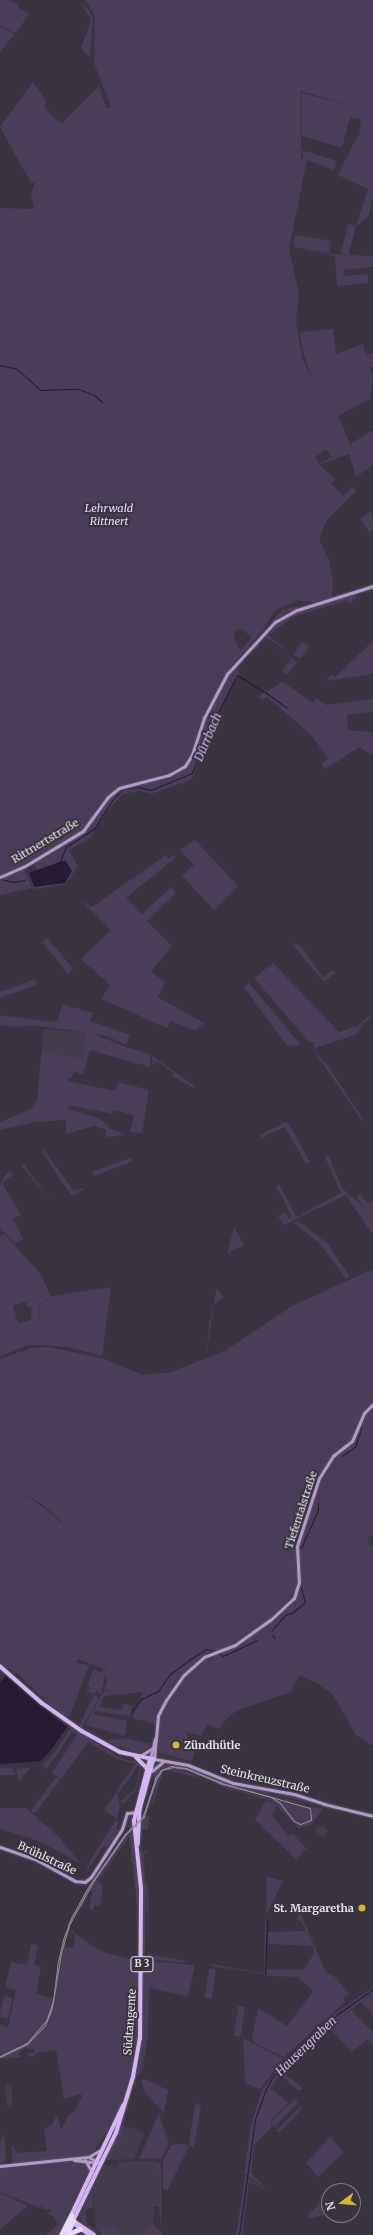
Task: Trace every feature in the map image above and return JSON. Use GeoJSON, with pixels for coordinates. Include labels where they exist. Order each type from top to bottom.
{"type":"FeatureCollection","features":[{"type":"Feature","properties":{"kind":"highway","name":"Südtangente"},"geometry":{"type":"LineString","coordinates":[[61,2235],[70,2215]]}},
{"type":"Feature","properties":{"kind":"highway","name":"Südtangente"},"geometry":{"type":"LineString","coordinates":[[67,2235],[73,2222]]}},
{"type":"Feature","properties":{"kind":"highway"},"geometry":{"type":"LineString","coordinates":[[67,2224],[73,2222]]}},
{"type":"Feature","properties":{"kind":"highway"},"geometry":{"type":"LineString","coordinates":[[67,2235],[80,2227]]}},
{"type":"Feature","properties":{"kind":"main road"},"geometry":{"type":"LineString","coordinates":[[0,1666],[71,1724],[116,1750],[134,1756],[152,1759]]}},
{"type":"Feature","properties":{"kind":"main road"},"geometry":{"type":"LineString","coordinates":[[134,1756],[142,1760],[147,1769]]}},
{"type":"Feature","properties":{"kind":"main road","name":"Südtangente"},"geometry":{"type":"LineString","coordinates":[[73,2222],[116,2133],[136,2062],[141,2022],[141,1917],[137,1812],[147,1769],[152,1759]]}},
{"type":"Feature","properties":{"kind":"main road","name":"Südtangente"},"geometry":{"type":"LineString","coordinates":[[137,1812],[150,1773],[152,1759]]}},
{"type":"Feature","properties":{"kind":"main road","name":"Südtangente"},"geometry":{"type":"LineString","coordinates":[[70,2215],[92,2172],[126,2098]]}},
{"type":"Feature","properties":{"kind":"main road"},"geometry":{"type":"LineString","coordinates":[[78,2213],[80,2227]]}},
{"type":"Feature","properties":{"kind":"main road"},"geometry":{"type":"LineString","coordinates":[[70,2215],[73,2222],[90,2235]]}},
{"type":"Feature","properties":{"kind":"main road"},"geometry":{"type":"LineString","coordinates":[[80,2227],[94,2235]]}},
{"type":"Feature","properties":{"kind":"street","name":"Rittnertstraße"},"geometry":{"type":"LineString","coordinates":[[0,877],[25,866],[80,833],[117,789],[166,776],[182,768],[192,755],[204,718],[227,674],[275,622],[297,610],[373,586]]}},
{"type":"Feature","properties":{"kind":"street","name":"Tiefentalstraße"},"geometry":{"type":"LineString","coordinates":[[152,1759],[158,1716],[170,1694],[191,1669],[215,1652],[240,1642],[270,1620],[294,1598],[299,1582],[297,1546],[319,1478],[333,1456],[352,1441],[364,1413],[373,1404]]}},
{"type":"Feature","properties":{"kind":"street","name":"Tiefentalstraße"},"geometry":{"type":"LineString","coordinates":[[152,1759],[155,1739]]}},
{"type":"Feature","properties":{"kind":"street"},"geometry":{"type":"LineString","coordinates":[[139,1757],[153,1748]]}},
{"type":"Feature","properties":{"kind":"street","name":"Steinkreuzstraße"},"geometry":{"type":"LineString","coordinates":[[152,1759],[188,1765],[233,1783],[294,1794],[324,1804],[373,1816]]}},
{"type":"Feature","properties":{"kind":"street"},"geometry":{"type":"LineString","coordinates":[[150,1773],[157,1764],[166,1761]]}},
{"type":"Feature","properties":{"kind":"street","name":"Brühlstraße"},"geometry":{"type":"LineString","coordinates":[[0,1847],[38,1861],[75,1881],[87,1881],[122,1829],[127,1813],[137,1812]]}},
{"type":"Feature","properties":{"kind":"street"},"geometry":{"type":"LineString","coordinates":[[0,2166],[88,2157],[103,2147]]}},
{"type":"Feature","properties":{"kind":"street"},"geometry":{"type":"LineString","coordinates":[[88,2157],[101,2163]]}},
{"type":"Feature","properties":{"kind":"street"},"geometry":{"type":"LineString","coordinates":[[71,2159],[97,2161]]}},
{"type":"Feature","properties":{"kind":"street"},"geometry":{"type":"LineString","coordinates":[[85,2160],[92,2172]]}},
{"type":"Feature","properties":{"kind":"shaded area"},"geometry":{"type":"Polygon","coordinates":[[[65,860],[72,871],[65,883],[34,887],[29,873],[65,860]]]}},
{"type":"Feature","properties":{"kind":"shaded area"},"geometry":{"type":"Polygon","coordinates":[[[43,1029],[86,1032],[84,1060],[42,1053],[43,1029]]]}},
{"type":"Feature","properties":{"kind":"shaded area"},"geometry":{"type":"Polygon","coordinates":[[[6,1676],[67,1727],[51,1750],[41,1761],[0,1764],[0,1682],[6,1676]]]}},
{"type":"Feature","properties":{"kind":"shaded area"},"geometry":{"type":"Polygon","coordinates":[[[178,1766],[224,1783],[304,1803],[303,1805],[218,1784],[178,1768],[178,1766]]]}},
{"type":"Feature","properties":{"kind":"shaded area"},"geometry":{"type":"Polygon","coordinates":[[[321,1825],[325,1827],[327,1831],[325,1835],[321,1837],[317,1835],[315,1831],[317,1827],[321,1825]]]}},
{"type":"Feature","properties":{"kind":"shaded area"},"geometry":{"type":"Polygon","coordinates":[[[128,1829],[130,1831],[96,1879],[93,1879],[128,1829]]]}},
{"type":"Feature","properties":{"kind":"shaded area"},"geometry":{"type":"Polygon","coordinates":[[[11,2084],[13,2107],[7,2107],[5,2085],[11,2084]]]}},
{"type":"Feature","properties":{"kind":"shaded area"},"geometry":{"type":"Polygon","coordinates":[[[124,2125],[145,2133],[134,2159],[111,2160],[124,2125]]]}},
{"type":"Feature","properties":{"kind":"shaded area"},"geometry":{"type":"Polygon","coordinates":[[[153,2161],[159,2166],[160,2204],[153,2204],[153,2221],[141,2235],[118,2235],[118,2227],[111,2230],[96,2230],[93,2187],[103,2166],[112,2165],[115,2168],[120,2162],[153,2161]]]}},
{"type":"Feature","properties":{"kind":"green space"},"geometry":{"type":"Polygon","coordinates":[[[0,0],[9,0],[19,5],[18,8],[29,14],[16,33],[0,25],[0,0]]]}},
{"type":"Feature","properties":{"kind":"green space"},"geometry":{"type":"Polygon","coordinates":[[[79,0],[89,11],[93,19],[90,58],[81,48],[91,20],[79,0]]]}},
{"type":"Feature","properties":{"kind":"green space","name":"Lehrwald Rittnert"},"geometry":{"type":"Polygon","coordinates":[[[85,0],[373,0],[373,200],[368,217],[356,226],[368,189],[338,175],[358,135],[368,140],[359,135],[361,119],[350,117],[342,148],[302,136],[302,93],[352,106],[301,91],[301,158],[304,159],[302,150],[337,161],[334,170],[307,160],[289,249],[299,294],[296,321],[302,357],[313,382],[303,352],[300,332],[333,329],[336,354],[363,344],[366,355],[373,353],[373,366],[370,367],[373,376],[370,399],[338,416],[350,444],[373,430],[373,465],[356,477],[349,454],[319,465],[336,479],[331,483],[343,496],[352,487],[357,490],[327,520],[319,539],[329,560],[333,581],[332,598],[315,602],[297,601],[274,611],[263,630],[233,664],[234,666],[263,638],[258,648],[249,653],[238,668],[239,673],[210,731],[193,777],[189,781],[151,794],[140,791],[123,794],[108,810],[90,838],[69,850],[78,866],[66,884],[38,889],[33,888],[31,881],[30,875],[37,870],[32,860],[0,876],[0,208],[34,209],[31,194],[35,182],[31,183],[0,127],[33,82],[47,103],[44,106],[53,117],[62,123],[99,86],[106,108],[111,107],[94,63],[95,16],[85,0]],[[326,449],[315,457],[319,464],[332,457],[326,449]],[[240,628],[234,633],[234,637],[240,651],[252,637],[240,628]]]}},
{"type":"Feature","properties":{"kind":"green space"},"geometry":{"type":"Polygon","coordinates":[[[0,26],[15,34],[0,52],[0,26]]]}},
{"type":"Feature","properties":{"kind":"green space"},"geometry":{"type":"Polygon","coordinates":[[[348,224],[356,226],[349,255],[341,253],[348,224]]]}},
{"type":"Feature","properties":{"kind":"green space"},"geometry":{"type":"Polygon","coordinates":[[[295,235],[332,241],[330,253],[293,247],[295,235]]]}},
{"type":"Feature","properties":{"kind":"green space"},"geometry":{"type":"Polygon","coordinates":[[[294,248],[331,254],[373,256],[373,267],[343,270],[344,276],[368,274],[369,283],[337,286],[335,256],[294,248]]]}},
{"type":"Feature","properties":{"kind":"green space"},"geometry":{"type":"Polygon","coordinates":[[[372,510],[373,530],[370,533],[360,519],[372,510]]]}},
{"type":"Feature","properties":{"kind":"green space"},"geometry":{"type":"Polygon","coordinates":[[[358,595],[355,599],[296,612],[271,628],[277,621],[303,608],[358,595]]]}},
{"type":"Feature","properties":{"kind":"green space"},"geometry":{"type":"Polygon","coordinates":[[[347,600],[355,600],[349,604],[347,601],[295,616],[268,635],[291,653],[265,637],[279,623],[296,613],[347,600]]]}},
{"type":"Feature","properties":{"kind":"green space"},"geometry":{"type":"Polygon","coordinates":[[[307,605],[288,612],[269,625],[283,609],[307,605]]]}},
{"type":"Feature","properties":{"kind":"green space"},"geometry":{"type":"Polygon","coordinates":[[[373,641],[373,674],[326,681],[331,674],[335,677],[373,641]]]}},
{"type":"Feature","properties":{"kind":"green space"},"geometry":{"type":"Polygon","coordinates":[[[302,642],[309,647],[300,659],[293,655],[302,642]]]}},
{"type":"Feature","properties":{"kind":"green space"},"geometry":{"type":"Polygon","coordinates":[[[275,646],[297,662],[287,675],[282,671],[291,659],[275,646]]]}},
{"type":"Feature","properties":{"kind":"green space"},"geometry":{"type":"Polygon","coordinates":[[[280,683],[285,683],[313,703],[316,698],[326,705],[373,699],[373,712],[347,715],[348,730],[373,732],[373,756],[360,747],[325,769],[321,764],[328,758],[311,735],[267,697],[262,700],[259,696],[280,683]]]}},
{"type":"Feature","properties":{"kind":"green space"},"geometry":{"type":"Polygon","coordinates":[[[195,840],[238,886],[214,910],[182,876],[194,865],[180,850],[195,840]]]}},
{"type":"Feature","properties":{"kind":"green space"},"geometry":{"type":"Polygon","coordinates":[[[166,855],[168,859],[174,855],[176,857],[126,898],[142,914],[171,887],[176,893],[147,921],[172,946],[151,972],[165,982],[158,997],[204,1023],[195,1031],[171,1021],[167,1028],[101,999],[110,985],[81,959],[111,930],[81,900],[92,907],[166,855]]]}},
{"type":"Feature","properties":{"kind":"green space"},"geometry":{"type":"Polygon","coordinates":[[[24,868],[32,888],[0,895],[0,878],[24,868]]]}},
{"type":"Feature","properties":{"kind":"green space"},"geometry":{"type":"Polygon","coordinates":[[[47,938],[73,968],[68,974],[42,942],[47,938]]]}},
{"type":"Feature","properties":{"kind":"green space"},"geometry":{"type":"Polygon","coordinates":[[[291,943],[298,944],[303,949],[323,978],[332,970],[335,973],[324,982],[291,943]]]}},
{"type":"Feature","properties":{"kind":"green space"},"geometry":{"type":"Polygon","coordinates":[[[273,963],[339,1032],[359,1025],[369,1016],[371,1018],[360,1026],[364,1025],[355,1035],[315,1048],[313,1042],[310,1043],[254,978],[273,963]]]}},
{"type":"Feature","properties":{"kind":"green space"},"geometry":{"type":"Polygon","coordinates":[[[35,979],[37,985],[0,998],[0,992],[35,979]]]}},
{"type":"Feature","properties":{"kind":"green space"},"geometry":{"type":"Polygon","coordinates":[[[249,983],[301,1045],[287,1046],[244,987],[249,983]]]}},
{"type":"Feature","properties":{"kind":"green space"},"geometry":{"type":"Polygon","coordinates":[[[62,1004],[93,1013],[90,1021],[130,1035],[126,1045],[107,1036],[92,1033],[125,1047],[150,1054],[150,1067],[90,1050],[83,1075],[74,1072],[71,1078],[68,1078],[68,1081],[115,1091],[118,1082],[149,1090],[142,1133],[130,1132],[134,1115],[113,1110],[112,1114],[68,1105],[68,1109],[97,1118],[109,1125],[108,1128],[127,1135],[106,1137],[106,1130],[94,1126],[66,1134],[66,1120],[36,1122],[0,1130],[0,1122],[30,1109],[37,1101],[42,1047],[43,1053],[83,1059],[86,1032],[32,1025],[17,1027],[0,1025],[0,1015],[53,1022],[58,1020],[62,1004]]]}},
{"type":"Feature","properties":{"kind":"green space"},"geometry":{"type":"Polygon","coordinates":[[[310,1045],[328,1066],[364,1120],[362,1121],[310,1045]]]}},
{"type":"Feature","properties":{"kind":"green space"},"geometry":{"type":"Polygon","coordinates":[[[152,1056],[195,1086],[194,1088],[172,1076],[173,1073],[156,1061],[153,1065],[152,1056]]]}},
{"type":"Feature","properties":{"kind":"green space"},"geometry":{"type":"Polygon","coordinates":[[[285,1122],[289,1124],[310,1162],[306,1164],[285,1127],[261,1138],[260,1135],[285,1122]]]}},
{"type":"Feature","properties":{"kind":"green space"},"geometry":{"type":"Polygon","coordinates":[[[46,1149],[45,1152],[74,1191],[84,1187],[82,1190],[73,1196],[70,1194],[42,1152],[46,1149]]]}},
{"type":"Feature","properties":{"kind":"green space"},"geometry":{"type":"Polygon","coordinates":[[[328,1155],[341,1186],[348,1194],[302,1216],[301,1214],[341,1193],[325,1157],[328,1155]]]}},
{"type":"Feature","properties":{"kind":"green space"},"geometry":{"type":"Polygon","coordinates":[[[132,1157],[132,1162],[94,1176],[92,1172],[132,1157]]]}},
{"type":"Feature","properties":{"kind":"green space"},"geometry":{"type":"Polygon","coordinates":[[[23,1163],[51,1202],[21,1165],[23,1163]]]}},
{"type":"Feature","properties":{"kind":"green space"},"geometry":{"type":"Polygon","coordinates":[[[10,1171],[13,1175],[2,1183],[21,1215],[13,1218],[23,1239],[15,1244],[0,1228],[0,1186],[6,1174],[10,1171]]]}},
{"type":"Feature","properties":{"kind":"green space"},"geometry":{"type":"Polygon","coordinates":[[[279,1184],[296,1216],[299,1215],[300,1217],[284,1225],[278,1216],[285,1212],[289,1219],[292,1217],[276,1186],[279,1184]]]}},
{"type":"Feature","properties":{"kind":"green space"},"geometry":{"type":"Polygon","coordinates":[[[350,1195],[368,1211],[373,1222],[373,1235],[347,1197],[344,1197],[350,1195]]]}},
{"type":"Feature","properties":{"kind":"green space"},"geometry":{"type":"Polygon","coordinates":[[[360,1195],[369,1204],[373,1201],[373,1220],[357,1198],[360,1195]]]}},
{"type":"Feature","properties":{"kind":"green space"},"geometry":{"type":"Polygon","coordinates":[[[298,1221],[327,1243],[350,1277],[346,1279],[320,1244],[294,1223],[298,1221]]]}},
{"type":"Feature","properties":{"kind":"green space"},"geometry":{"type":"Polygon","coordinates":[[[234,1227],[244,1245],[227,1254],[234,1227]]]}},
{"type":"Feature","properties":{"kind":"green space"},"geometry":{"type":"Polygon","coordinates":[[[4,1234],[40,1273],[51,1296],[38,1305],[40,1321],[39,1305],[52,1296],[111,1287],[102,1356],[68,1347],[27,1345],[0,1357],[0,1236],[4,1234]],[[26,1302],[11,1306],[13,1306],[18,1323],[29,1321],[31,1318],[32,1307],[28,1308],[26,1302]]]}},
{"type":"Feature","properties":{"kind":"green space"},"geometry":{"type":"Polygon","coordinates":[[[373,1269],[373,1533],[368,1541],[373,1548],[373,1746],[356,1735],[333,1695],[317,1683],[299,1675],[291,1692],[236,1711],[224,1721],[220,1729],[207,1724],[201,1736],[186,1732],[188,1742],[196,1746],[192,1761],[159,1753],[159,1725],[132,1718],[143,1692],[104,1696],[99,1707],[122,1710],[123,1704],[132,1705],[130,1716],[95,1711],[93,1714],[127,1721],[125,1736],[85,1725],[104,1691],[113,1690],[104,1690],[107,1681],[105,1669],[77,1659],[77,1663],[89,1665],[69,1718],[53,1707],[19,1675],[0,1663],[0,1359],[31,1348],[49,1347],[102,1358],[143,1375],[171,1372],[225,1351],[292,1306],[373,1269]],[[18,1490],[39,1504],[75,1534],[43,1505],[18,1490]]]}},
{"type":"Feature","properties":{"kind":"green space"},"geometry":{"type":"Polygon","coordinates":[[[217,1288],[224,1298],[214,1304],[206,1358],[209,1325],[217,1288]]]}},
{"type":"Feature","properties":{"kind":"green space"},"geometry":{"type":"Polygon","coordinates":[[[93,1669],[103,1673],[103,1669],[106,1672],[101,1695],[98,1690],[93,1694],[86,1691],[88,1688],[92,1691],[88,1684],[93,1669]]]}},
{"type":"Feature","properties":{"kind":"green space"},"geometry":{"type":"Polygon","coordinates":[[[94,1695],[99,1698],[82,1728],[79,1726],[94,1695]]]}},
{"type":"Feature","properties":{"kind":"green space"},"geometry":{"type":"Polygon","coordinates":[[[71,1727],[118,1757],[142,1764],[136,1791],[123,1804],[120,1802],[135,1789],[140,1767],[138,1766],[118,1794],[117,1790],[135,1764],[117,1759],[88,1742],[61,1779],[52,1773],[77,1735],[72,1732],[47,1769],[42,1765],[55,1752],[71,1727]]]}},
{"type":"Feature","properties":{"kind":"green space"},"geometry":{"type":"Polygon","coordinates":[[[126,1738],[151,1744],[150,1747],[139,1753],[104,1741],[126,1738]]]}},
{"type":"Feature","properties":{"kind":"green space"},"geometry":{"type":"Polygon","coordinates":[[[163,1763],[185,1766],[227,1783],[264,1791],[274,1796],[224,1783],[178,1766],[178,1768],[202,1778],[164,1770],[150,1812],[156,1781],[153,1779],[154,1773],[163,1763]]]}},
{"type":"Feature","properties":{"kind":"green space"},"geometry":{"type":"Polygon","coordinates":[[[31,1767],[19,1781],[16,1769],[31,1767]]]}},
{"type":"Feature","properties":{"kind":"green space"},"geometry":{"type":"Polygon","coordinates":[[[0,1768],[12,1768],[16,1775],[0,1775],[0,1768]]]}},
{"type":"Feature","properties":{"kind":"green space"},"geometry":{"type":"Polygon","coordinates":[[[56,1777],[60,1780],[35,1814],[31,1811],[56,1777]]]}},
{"type":"Feature","properties":{"kind":"green space"},"geometry":{"type":"Polygon","coordinates":[[[217,1783],[274,1800],[323,1809],[311,1825],[298,1828],[272,1801],[221,1787],[217,1783]]]}},
{"type":"Feature","properties":{"kind":"green space"},"geometry":{"type":"Polygon","coordinates":[[[268,1791],[302,1798],[321,1806],[274,1794],[268,1791]]]}},
{"type":"Feature","properties":{"kind":"green space"},"geometry":{"type":"Polygon","coordinates":[[[117,1792],[120,1808],[117,1819],[104,1810],[117,1792]]]}},
{"type":"Feature","properties":{"kind":"green space"},"geometry":{"type":"Polygon","coordinates":[[[266,1800],[277,1805],[272,1815],[289,1836],[293,1834],[308,1850],[303,1851],[297,1860],[255,1820],[266,1800]]]}},
{"type":"Feature","properties":{"kind":"green space"},"geometry":{"type":"Polygon","coordinates":[[[0,1808],[26,1808],[59,1837],[81,1864],[39,1841],[0,1829],[0,1808]]]}},
{"type":"Feature","properties":{"kind":"green space"},"geometry":{"type":"Polygon","coordinates":[[[143,1814],[149,1817],[148,1829],[142,1829],[141,1844],[142,1852],[148,1851],[144,1854],[145,1884],[148,1886],[149,1950],[146,1886],[145,1956],[147,1957],[149,1951],[149,1954],[185,1961],[185,1963],[143,1958],[139,1843],[141,1816],[143,1814]]]}},
{"type":"Feature","properties":{"kind":"green space"},"geometry":{"type":"Polygon","coordinates":[[[132,1815],[139,1877],[139,1920],[129,1837],[98,1881],[103,1885],[100,1906],[95,1905],[93,1910],[89,1909],[92,1892],[89,1891],[83,1908],[78,1905],[92,1880],[95,1880],[130,1831],[128,1827],[132,1815]]]}},
{"type":"Feature","properties":{"kind":"green space"},"geometry":{"type":"Polygon","coordinates":[[[116,1820],[119,1822],[116,1827],[118,1831],[108,1847],[104,1845],[88,1870],[86,1867],[116,1820]]]}},
{"type":"Feature","properties":{"kind":"green space"},"geometry":{"type":"Polygon","coordinates":[[[267,1877],[283,1881],[266,1916],[267,1877]]]}},
{"type":"Feature","properties":{"kind":"green space"},"geometry":{"type":"Polygon","coordinates":[[[75,1910],[78,1910],[69,1929],[102,1952],[140,1961],[138,2039],[133,2071],[122,2105],[98,2150],[95,2152],[107,2132],[91,2155],[13,2164],[11,2145],[18,2153],[47,2151],[44,2128],[52,2125],[57,2114],[61,2130],[68,2116],[75,2110],[82,2096],[81,2094],[64,2099],[56,2050],[35,2053],[35,2056],[28,2057],[28,2053],[34,2053],[34,2049],[25,2048],[19,2053],[21,2057],[2,2059],[0,2051],[0,2025],[8,2027],[16,1990],[5,1987],[11,1962],[27,1965],[31,1944],[38,1945],[34,1965],[41,1967],[36,1994],[55,1999],[60,1961],[67,1933],[65,1947],[73,1948],[75,1936],[67,1927],[75,1910]]]}},
{"type":"Feature","properties":{"kind":"green space"},"geometry":{"type":"Polygon","coordinates":[[[300,1912],[326,1973],[335,1977],[349,1993],[343,1998],[345,2002],[284,2057],[255,2043],[252,2038],[258,2008],[287,2026],[313,1991],[298,1977],[267,1976],[267,1969],[303,1970],[314,1954],[313,1946],[268,1944],[268,1932],[306,1931],[302,1922],[296,1919],[300,1912]]]}},
{"type":"Feature","properties":{"kind":"green space"},"geometry":{"type":"Polygon","coordinates":[[[265,1919],[267,1923],[266,1974],[210,1966],[211,1964],[264,1973],[265,1919]]]}},
{"type":"Feature","properties":{"kind":"green space"},"geometry":{"type":"Polygon","coordinates":[[[143,1961],[195,1965],[188,1996],[149,1988],[148,2036],[141,2075],[137,2075],[123,2124],[121,2137],[109,2161],[106,2158],[122,2118],[141,2043],[143,1961]]]}},
{"type":"Feature","properties":{"kind":"green space"},"geometry":{"type":"Polygon","coordinates":[[[209,1968],[216,1969],[212,1999],[205,1998],[209,1968]]]}},
{"type":"Feature","properties":{"kind":"green space"},"geometry":{"type":"Polygon","coordinates":[[[373,1987],[373,1993],[330,2025],[292,2061],[287,2059],[332,2016],[373,1987]]]}},
{"type":"Feature","properties":{"kind":"green space"},"geometry":{"type":"Polygon","coordinates":[[[373,1994],[373,2015],[361,2002],[373,1994]]]}},
{"type":"Feature","properties":{"kind":"green space"},"geometry":{"type":"Polygon","coordinates":[[[4,1996],[13,1998],[8,2018],[0,2017],[4,1996]]]}},
{"type":"Feature","properties":{"kind":"green space"},"geometry":{"type":"Polygon","coordinates":[[[238,2006],[245,2007],[241,2037],[234,2036],[238,2006]]]}},
{"type":"Feature","properties":{"kind":"green space"},"geometry":{"type":"Polygon","coordinates":[[[351,2010],[373,2032],[373,2045],[367,2039],[352,2052],[328,2027],[351,2010]]]}},
{"type":"Feature","properties":{"kind":"green space"},"geometry":{"type":"Polygon","coordinates":[[[243,2038],[283,2059],[260,2089],[245,2083],[243,2038]]]}},
{"type":"Feature","properties":{"kind":"green space"},"geometry":{"type":"Polygon","coordinates":[[[286,2060],[290,2063],[270,2088],[289,2103],[270,2121],[272,2127],[254,2145],[251,2173],[266,2188],[244,2174],[251,2124],[263,2088],[286,2060]]]}},
{"type":"Feature","properties":{"kind":"green space"},"geometry":{"type":"Polygon","coordinates":[[[282,2072],[303,2088],[299,2091],[280,2075],[282,2072]]]}},
{"type":"Feature","properties":{"kind":"green space"},"geometry":{"type":"Polygon","coordinates":[[[144,2079],[168,2090],[164,2113],[145,2093],[141,2081],[144,2079]]]}},
{"type":"Feature","properties":{"kind":"green space"},"geometry":{"type":"Polygon","coordinates":[[[295,2099],[298,2103],[274,2127],[271,2122],[295,2099]]]}},
{"type":"Feature","properties":{"kind":"green space"},"geometry":{"type":"Polygon","coordinates":[[[195,2103],[201,2106],[194,2148],[189,2145],[195,2103]]]}},
{"type":"Feature","properties":{"kind":"green space"},"geometry":{"type":"Polygon","coordinates":[[[301,2106],[303,2108],[278,2133],[276,2131],[301,2106]]]}},
{"type":"Feature","properties":{"kind":"green space"},"geometry":{"type":"Polygon","coordinates":[[[159,2113],[169,2143],[162,2158],[139,2159],[159,2113]]]}},
{"type":"Feature","properties":{"kind":"green space"},"geometry":{"type":"Polygon","coordinates":[[[4,2133],[6,2159],[0,2165],[0,2143],[4,2133]]]}},
{"type":"Feature","properties":{"kind":"green space"},"geometry":{"type":"Polygon","coordinates":[[[330,2137],[344,2152],[318,2177],[306,2163],[330,2137]]]}},
{"type":"Feature","properties":{"kind":"green space"},"geometry":{"type":"Polygon","coordinates":[[[182,2144],[189,2146],[167,2191],[163,2188],[163,2162],[171,2145],[182,2144]]]}},
{"type":"Feature","properties":{"kind":"green space"},"geometry":{"type":"Polygon","coordinates":[[[153,2161],[159,2163],[161,2167],[161,2228],[159,2206],[154,2206],[153,2225],[161,2231],[162,2235],[141,2235],[153,2221],[152,2204],[160,2204],[159,2166],[153,2161]]]}},
{"type":"Feature","properties":{"kind":"green space"},"geometry":{"type":"Polygon","coordinates":[[[82,2162],[89,2167],[65,2221],[89,2168],[89,2174],[60,2235],[45,2235],[58,2225],[54,2217],[47,2213],[52,2209],[42,2210],[43,2204],[40,2208],[0,2192],[0,2169],[82,2162]]]}},
{"type":"Feature","properties":{"kind":"green space"},"geometry":{"type":"Polygon","coordinates":[[[103,2166],[93,2187],[93,2207],[86,2210],[87,2225],[91,2226],[99,2235],[82,2223],[79,2215],[103,2166]]]}},
{"type":"Feature","properties":{"kind":"green space"},"geometry":{"type":"Polygon","coordinates":[[[245,2176],[267,2190],[249,2182],[242,2235],[236,2235],[245,2176]]]}},
{"type":"Feature","properties":{"kind":"green space"},"geometry":{"type":"Polygon","coordinates":[[[0,2193],[28,2206],[0,2229],[0,2193]]]}},
{"type":"Feature","properties":{"kind":"green space"},"geometry":{"type":"Polygon","coordinates":[[[320,2203],[321,2216],[307,2219],[308,2215],[320,2203]]]}},
{"type":"Feature","properties":{"kind":"green space"},"geometry":{"type":"Polygon","coordinates":[[[112,2227],[118,2227],[118,2235],[102,2235],[96,2230],[111,2230],[112,2227]]]}},
{"type":"Feature","properties":{"kind":"waterway"},"geometry":{"type":"LineString","coordinates":[[0,365],[17,369],[40,390],[78,389],[92,394]]}},
{"type":"Feature","properties":{"kind":"waterway"},"geometry":{"type":"LineString","coordinates":[[94,395],[102,402]]}},
{"type":"Feature","properties":{"kind":"waterway","name":"Dürrbach"},"geometry":{"type":"LineString","coordinates":[[60,861],[66,847],[94,829],[112,800],[123,789],[138,787],[151,790],[192,773],[211,726],[237,675],[263,691]]}},
{"type":"Feature","properties":{"kind":"waterway","name":"Dürrbach"},"geometry":{"type":"LineString","coordinates":[[265,692],[287,708]]}},
{"type":"Feature","properties":{"kind":"waterway","name":"Dürrbach"},"geometry":{"type":"LineString","coordinates":[[1,879],[14,882],[25,880]]}},
{"type":"Feature","properties":{"kind":"waterway"},"geometry":{"type":"LineString","coordinates":[[342,1456],[355,1447],[362,1426]]}},
{"type":"Feature","properties":{"kind":"waterway"},"geometry":{"type":"LineString","coordinates":[[301,1548],[318,1510],[318,1503]]}},
{"type":"Feature","properties":{"kind":"waterway"},"geometry":{"type":"LineString","coordinates":[[272,1630],[285,1615],[292,1613],[305,1602],[301,1588]]}},
{"type":"Feature","properties":{"kind":"waterway"},"geometry":{"type":"LineString","coordinates":[[272,1635],[275,1638]]}},
{"type":"Feature","properties":{"kind":"waterway"},"geometry":{"type":"LineString","coordinates":[[218,1653],[223,1656],[258,1640]]}},
{"type":"Feature","properties":{"kind":"waterway"},"geometry":{"type":"LineString","coordinates":[[132,1712],[141,1699],[158,1691],[170,1674],[189,1660],[206,1649],[215,1651]]}},
{"type":"Feature","properties":{"kind":"waterway"},"geometry":{"type":"LineString","coordinates":[[265,1973],[267,1920]]}},
{"type":"Feature","properties":{"kind":"waterway","name":"Hausengraben"},"geometry":{"type":"LineString","coordinates":[[239,2235],[255,2119],[265,2091],[272,2078],[300,2047],[338,2014],[373,1989]]}},
{"type":"Feature","properties":{"kind":"tram line"},"geometry":{"type":"LineString","coordinates":[[0,2056],[27,2043],[47,2019],[53,2001],[57,1966],[63,1940],[71,1918],[87,1889],[125,1834],[143,1816],[155,1778],[161,1770],[171,1766],[186,1768],[225,1784],[310,1808],[311,1820],[300,1824],[294,1821],[280,1803],[271,1797],[222,1784],[187,1769],[173,1767],[162,1770],[156,1779],[144,1817],[126,1834],[94,1880],[69,1925],[61,1953],[52,2008],[45,2025],[27,2044],[0,2057]]}},
{"type":"Feature","properties":{"kind":"place","name":"Zündhütle"},"geometry":{"type":"Point","coordinates":[176,1745]}},
{"type":"Feature","properties":{"kind":"place","name":"St. Margaretha"},"geometry":{"type":"Point","coordinates":[362,1908]}}]}
